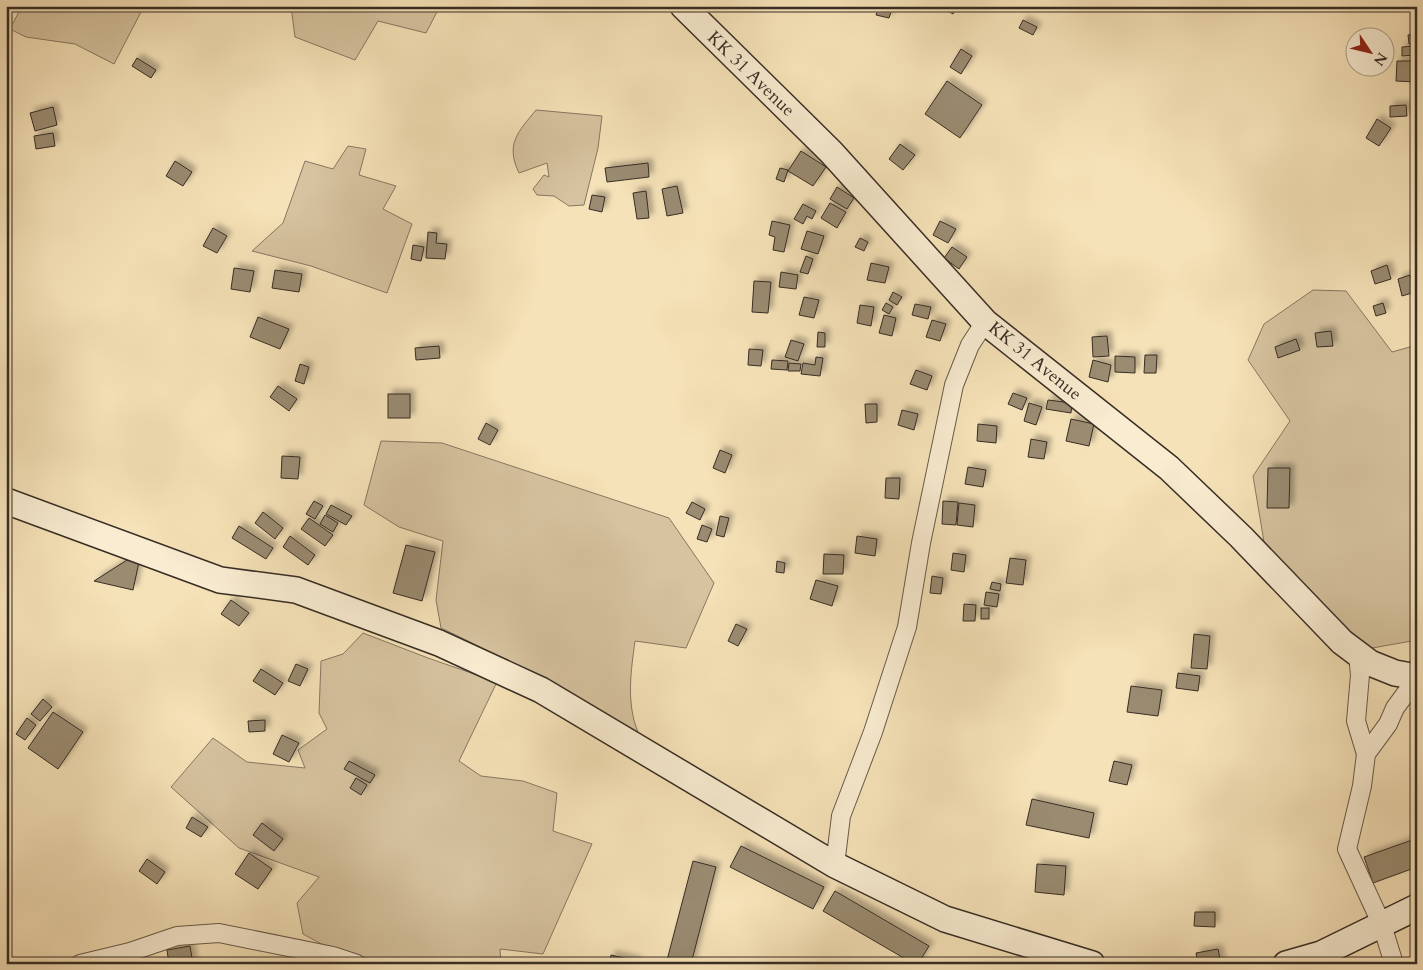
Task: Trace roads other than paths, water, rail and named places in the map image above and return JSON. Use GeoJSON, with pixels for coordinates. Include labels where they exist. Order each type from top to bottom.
{"type":"FeatureCollection","features":[{"type":"Feature","properties":{"kind":"main road","name":"KK 31 Avenue"},"geometry":{"type":"LineString","coordinates":[[683,6],[830,152],[985,322],[1169,468],[1241,537],[1342,642],[1370,663],[1395,673],[1417,677]]}},
{"type":"Feature","properties":{"kind":"main road"},"geometry":{"type":"LineString","coordinates":[[6,501],[220,580],[296,590],[439,643],[542,690],[835,865],[945,919],[1092,964]]}},
{"type":"Feature","properties":{"kind":"main road"},"geometry":{"type":"LineString","coordinates":[[1286,964],[1321,954],[1417,907]]}},
{"type":"Feature","properties":{"kind":"street"},"geometry":{"type":"LineString","coordinates":[[835,865],[841,816],[873,732],[907,627],[929,506],[954,386],[970,346],[985,322]]}},
{"type":"Feature","properties":{"kind":"street"},"geometry":{"type":"LineString","coordinates":[[1358,655],[1360,675],[1356,721],[1366,754],[1362,786],[1346,849],[1382,925],[1394,964]]}},
{"type":"Feature","properties":{"kind":"street"},"geometry":{"type":"LineString","coordinates":[[1366,754],[1388,724],[1395,708],[1417,677]]}},
{"type":"Feature","properties":{"kind":"street"},"geometry":{"type":"LineString","coordinates":[[80,964],[130,952],[177,936],[219,933],[333,956],[357,964]]}}]}
